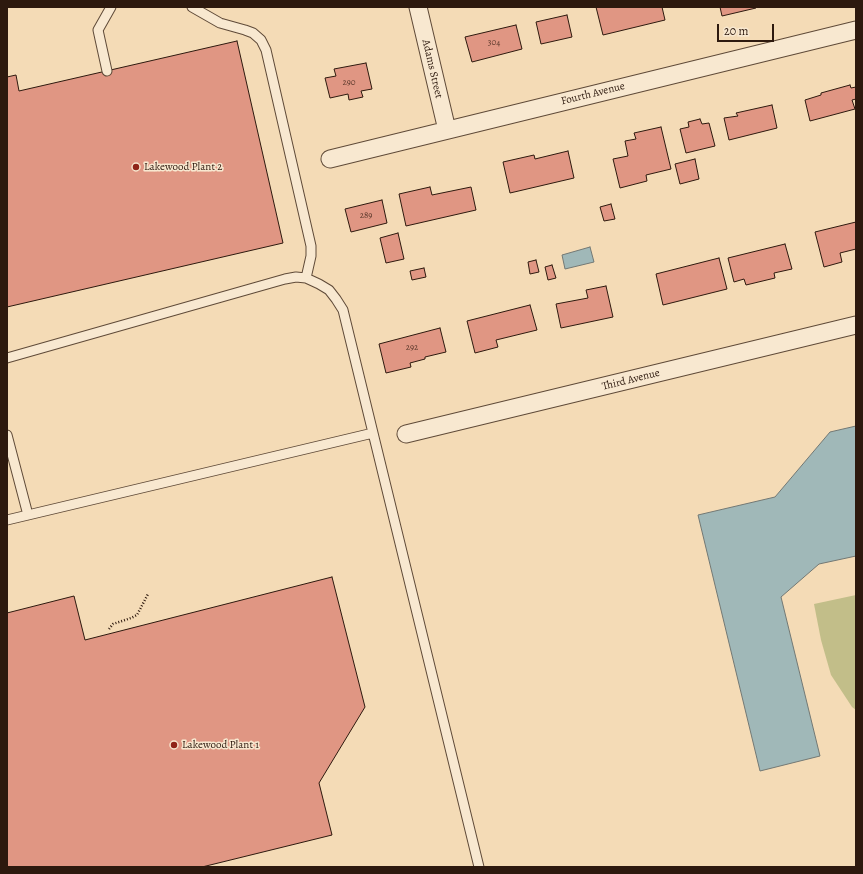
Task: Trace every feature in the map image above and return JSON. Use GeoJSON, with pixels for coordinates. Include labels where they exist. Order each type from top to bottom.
{"type":"FeatureCollection","features":[{"type":"Feature","properties":{"kind":"street","name":"Adams Street"},"geometry":{"type":"LineString","coordinates":[[418,7],[446,130]]}},
{"type":"Feature","properties":{"kind":"street","name":"Fourth Avenue"},"geometry":{"type":"LineString","coordinates":[[330,159],[856,30]]}},
{"type":"Feature","properties":{"kind":"street","name":"Third Avenue"},"geometry":{"type":"LineString","coordinates":[[406,434],[856,325]]}},
{"type":"Feature","properties":{"kind":"lane"},"geometry":{"type":"LineString","coordinates":[[108,71],[98,30],[111,7]]}},
{"type":"Feature","properties":{"kind":"lane"},"geometry":{"type":"LineString","coordinates":[[192,7],[220,23],[253,33],[261,40],[266,50],[311,246],[311,256],[306,278]]}},
{"type":"Feature","properties":{"kind":"lane"},"geometry":{"type":"LineString","coordinates":[[7,358],[285,279],[296,277],[306,278],[328,290],[343,310],[479,867]]}},
{"type":"Feature","properties":{"kind":"lane"},"geometry":{"type":"LineString","coordinates":[[7,520],[373,432]]}},
{"type":"Feature","properties":{"kind":"lane"},"geometry":{"type":"LineString","coordinates":[[7,435],[28,515]]}},
{"type":"Feature","properties":{"kind":"path"},"geometry":{"type":"LineString","coordinates":[[109,629],[113,624],[137,615],[148,594]]}},
{"type":"Feature","properties":{"kind":"shaded area"},"geometry":{"type":"Polygon","coordinates":[[[856,595],[856,710],[852,707],[831,675],[821,640],[814,604],[856,595]]]}},
{"type":"Feature","properties":{"kind":"water"},"geometry":{"type":"Polygon","coordinates":[[[590,247],[594,262],[565,269],[562,255],[590,247]]]}},
{"type":"Feature","properties":{"kind":"water"},"geometry":{"type":"Polygon","coordinates":[[[856,426],[856,556],[819,564],[781,597],[820,756],[760,771],[698,515],[775,497],[830,432],[856,426]]]}},
{"type":"Feature","properties":{"kind":"building"},"geometry":{"type":"Polygon","coordinates":[[[596,7],[662,7],[665,20],[603,35],[596,7]]]}},
{"type":"Feature","properties":{"kind":"building"},"geometry":{"type":"Polygon","coordinates":[[[720,7],[756,7],[756,8],[722,16],[720,7]]]}},
{"type":"Feature","properties":{"kind":"building"},"geometry":{"type":"Polygon","coordinates":[[[567,15],[572,37],[541,44],[536,22],[567,15]]]}},
{"type":"Feature","properties":{"kind":"building"},"geometry":{"type":"Polygon","coordinates":[[[516,25],[522,49],[472,62],[465,37],[516,25]]]}},
{"type":"Feature","properties":{"kind":"building","name":"Lakewood Plant 2"},"geometry":{"type":"Polygon","coordinates":[[[237,41],[283,243],[7,307],[7,77],[16,75],[19,91],[237,41]]]}},
{"type":"Feature","properties":{"kind":"building"},"geometry":{"type":"Polygon","coordinates":[[[366,63],[372,89],[361,91],[363,97],[349,100],[348,94],[330,98],[325,78],[336,76],[334,69],[366,63]]]}},
{"type":"Feature","properties":{"kind":"building"},"geometry":{"type":"Polygon","coordinates":[[[850,85],[851,88],[856,87],[856,99],[852,100],[855,109],[810,121],[805,100],[821,95],[821,93],[850,85]]]}},
{"type":"Feature","properties":{"kind":"building"},"geometry":{"type":"Polygon","coordinates":[[[772,105],[777,128],[729,140],[724,118],[738,116],[736,113],[772,105]]]}},
{"type":"Feature","properties":{"kind":"building"},"geometry":{"type":"Polygon","coordinates":[[[700,119],[702,124],[709,123],[715,146],[686,153],[680,129],[689,127],[688,122],[700,119]]]}},
{"type":"Feature","properties":{"kind":"building"},"geometry":{"type":"Polygon","coordinates":[[[661,127],[671,169],[646,175],[647,181],[620,188],[613,159],[628,156],[625,141],[636,139],[634,133],[661,127]]]}},
{"type":"Feature","properties":{"kind":"building"},"geometry":{"type":"Polygon","coordinates":[[[568,151],[574,178],[510,193],[503,162],[534,155],[535,159],[568,151]]]}},
{"type":"Feature","properties":{"kind":"building"},"geometry":{"type":"Polygon","coordinates":[[[695,159],[699,179],[680,184],[675,164],[695,159]]]}},
{"type":"Feature","properties":{"kind":"building"},"geometry":{"type":"Polygon","coordinates":[[[430,187],[432,195],[471,187],[476,210],[406,226],[399,194],[430,187]]]}},
{"type":"Feature","properties":{"kind":"building"},"geometry":{"type":"Polygon","coordinates":[[[382,200],[387,223],[351,232],[345,209],[382,200]]]}},
{"type":"Feature","properties":{"kind":"building"},"geometry":{"type":"Polygon","coordinates":[[[611,204],[615,219],[604,221],[600,207],[611,204]]]}},
{"type":"Feature","properties":{"kind":"building"},"geometry":{"type":"Polygon","coordinates":[[[856,222],[856,249],[840,253],[842,262],[824,267],[815,232],[856,222]]]}},
{"type":"Feature","properties":{"kind":"building"},"geometry":{"type":"Polygon","coordinates":[[[398,233],[404,259],[386,263],[380,238],[398,233]]]}},
{"type":"Feature","properties":{"kind":"building"},"geometry":{"type":"Polygon","coordinates":[[[785,244],[792,269],[774,273],[775,278],[746,285],[744,279],[734,282],[728,258],[785,244]]]}},
{"type":"Feature","properties":{"kind":"building"},"geometry":{"type":"Polygon","coordinates":[[[719,258],[727,289],[663,305],[656,274],[719,258]]]}},
{"type":"Feature","properties":{"kind":"building"},"geometry":{"type":"Polygon","coordinates":[[[536,260],[539,272],[530,274],[528,262],[536,260]]]}},
{"type":"Feature","properties":{"kind":"building"},"geometry":{"type":"Polygon","coordinates":[[[552,265],[556,278],[548,280],[545,267],[552,265]]]}},
{"type":"Feature","properties":{"kind":"building"},"geometry":{"type":"Polygon","coordinates":[[[424,268],[426,277],[412,280],[410,271],[424,268]]]}},
{"type":"Feature","properties":{"kind":"building"},"geometry":{"type":"Polygon","coordinates":[[[606,286],[613,317],[561,328],[556,304],[588,298],[586,290],[606,286]]]}},
{"type":"Feature","properties":{"kind":"building"},"geometry":{"type":"Polygon","coordinates":[[[530,305],[537,330],[496,340],[498,347],[475,353],[467,321],[530,305]]]}},
{"type":"Feature","properties":{"kind":"building"},"geometry":{"type":"Polygon","coordinates":[[[440,328],[446,352],[425,357],[425,359],[410,363],[411,367],[386,373],[379,344],[440,328]]]}},
{"type":"Feature","properties":{"kind":"building","name":"Lakewood Plant 1"},"geometry":{"type":"Polygon","coordinates":[[[332,577],[365,707],[319,783],[332,835],[202,867],[7,867],[7,613],[74,596],[85,640],[332,577]]]}},
{"type":"Feature","properties":{"kind":"place","name":"Lakewood Plant 2"},"geometry":{"type":"Point","coordinates":[136,167]}},
{"type":"Feature","properties":{"kind":"place","name":"Lakewood Plant 1"},"geometry":{"type":"Point","coordinates":[174,745]}}]}
